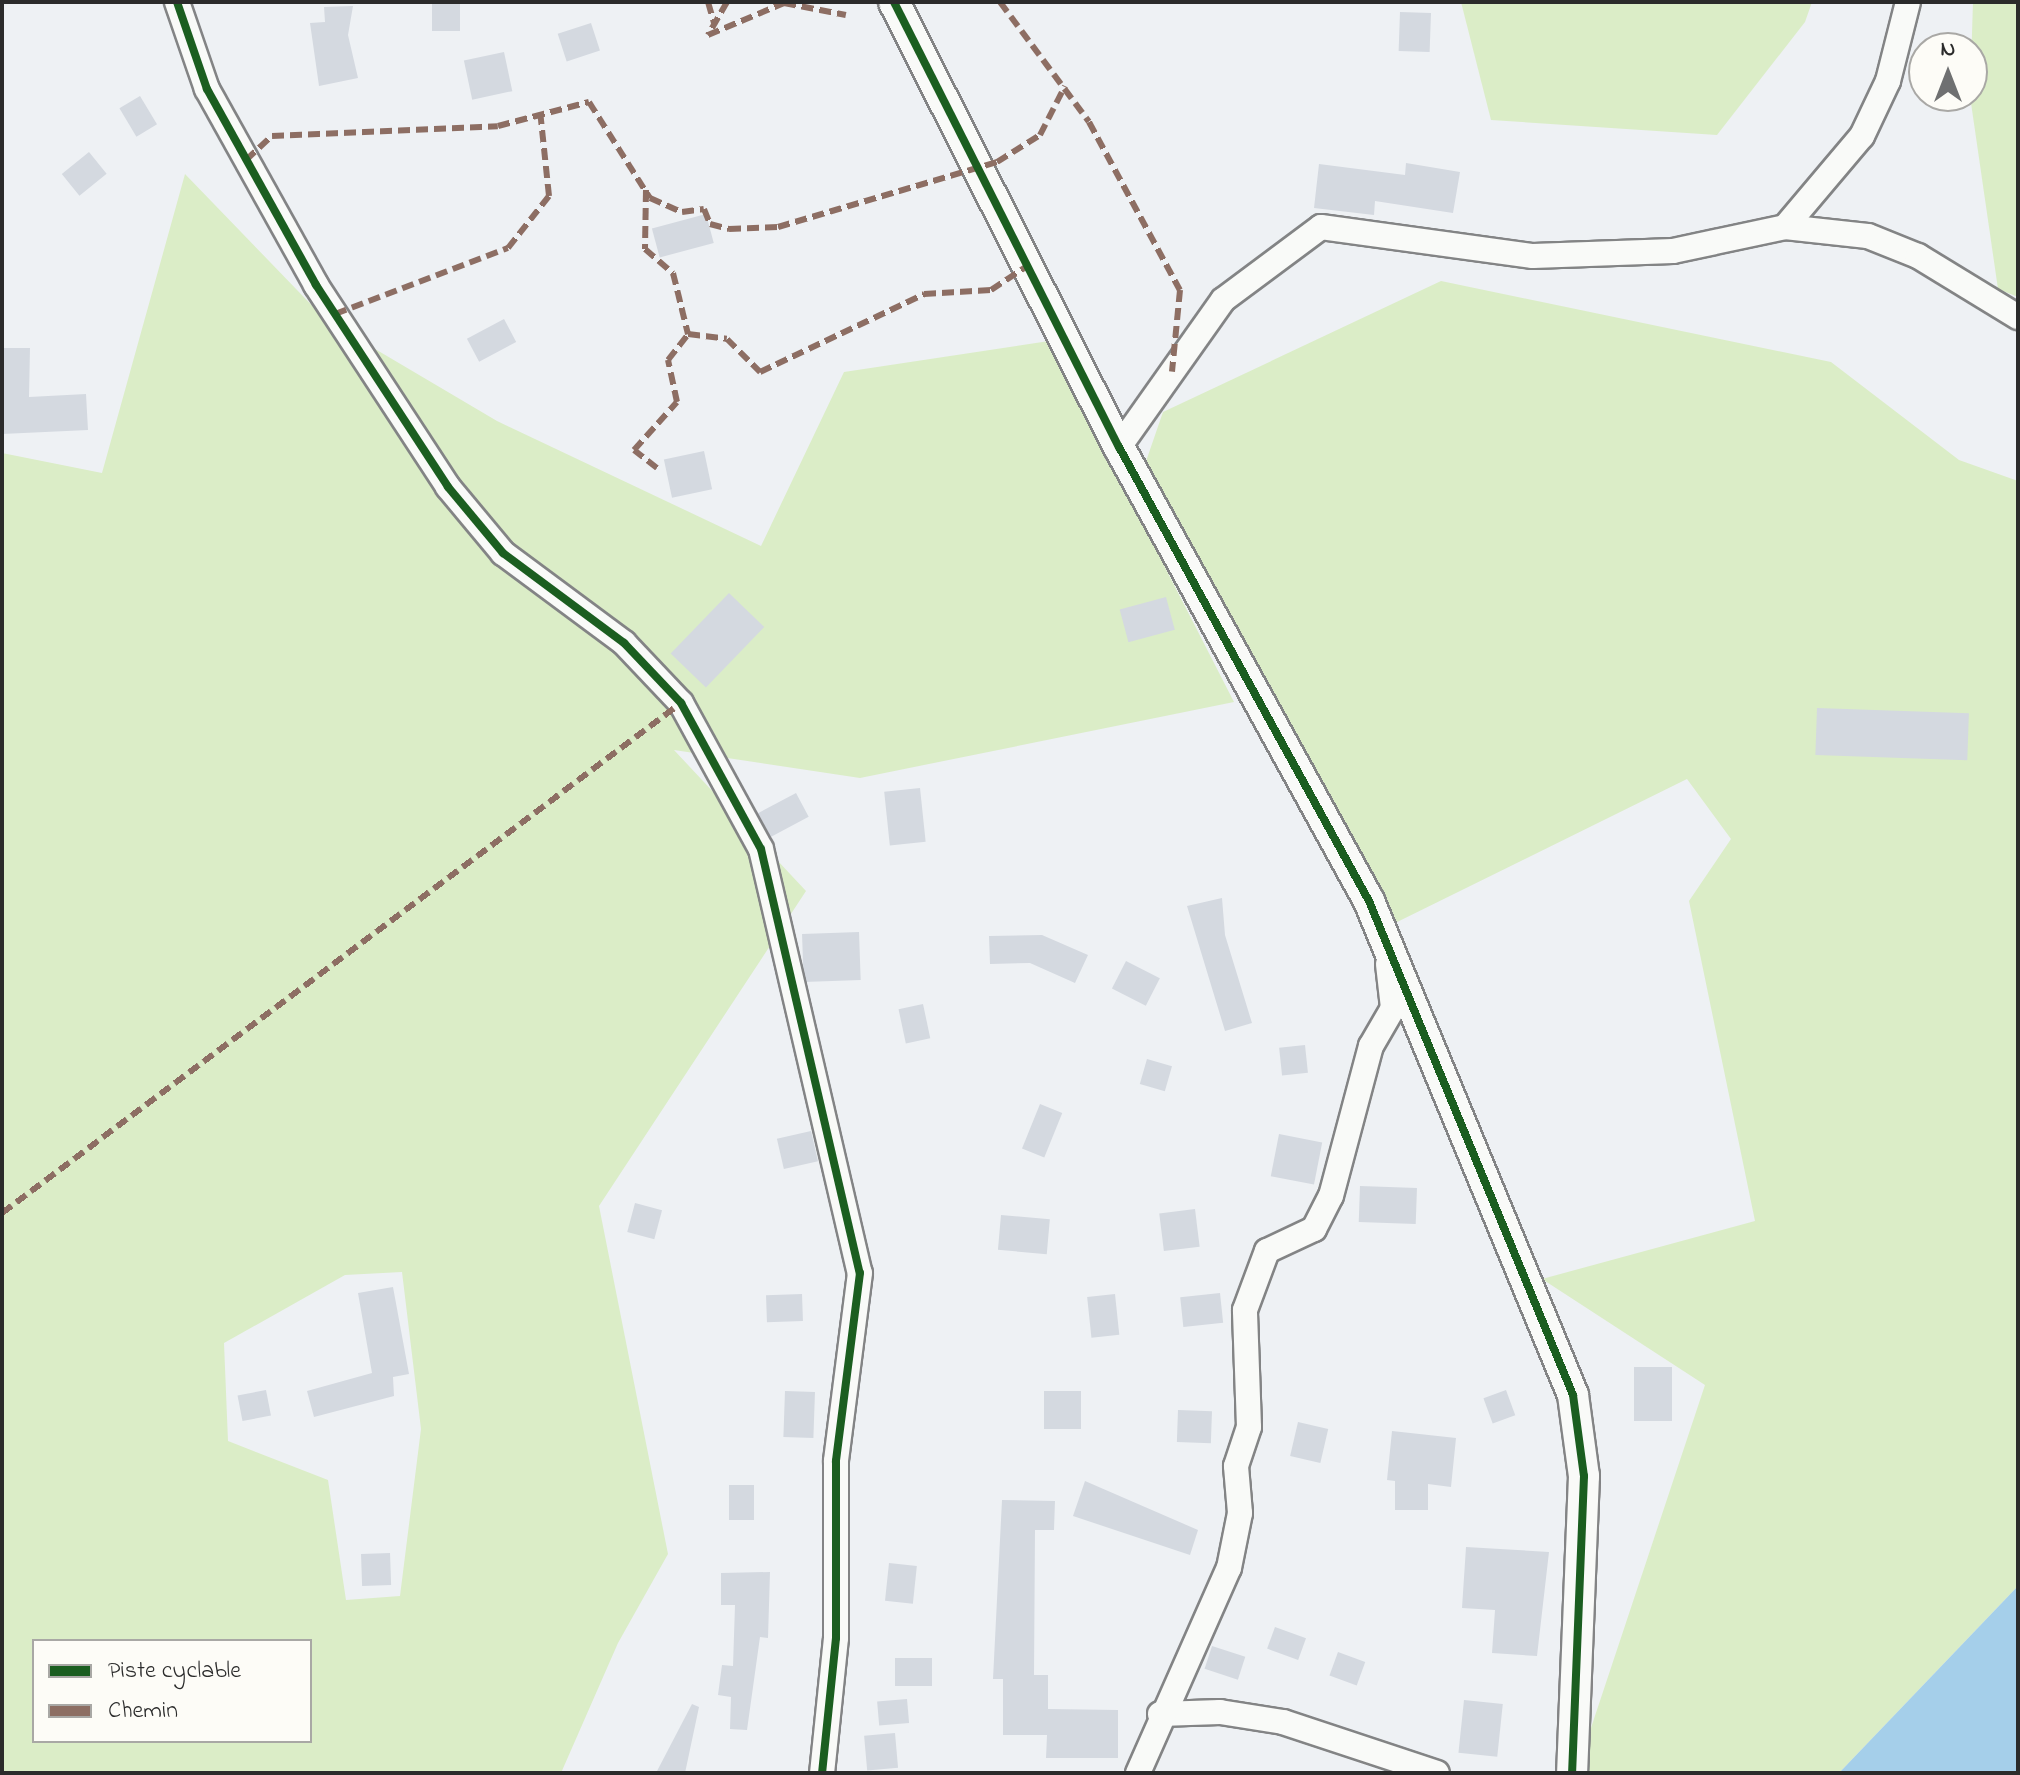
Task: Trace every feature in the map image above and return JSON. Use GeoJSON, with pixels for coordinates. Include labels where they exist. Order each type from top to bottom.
{"type":"FeatureCollection","features":[{"type":"Feature","properties":{"kind":"street"},"geometry":{"type":"LineString","coordinates":[[177,2],[213,101],[316,285],[448,487],[503,553],[624,643],[681,703],[761,849],[860,1273],[836,1461],[836,1638],[822,1773]]}},
{"type":"Feature","properties":{"kind":"street"},"geometry":{"type":"LineString","coordinates":[[894,2],[1119,447],[1369,901],[1573,1395],[1584,1476],[1572,1773]]}},
{"type":"Feature","properties":{"kind":"street"},"geometry":{"type":"LineString","coordinates":[[1785,227],[1862,136],[1888,81],[1908,2]]}},
{"type":"Feature","properties":{"kind":"street"},"geometry":{"type":"LineString","coordinates":[[1119,447],[1223,300],[1321,227],[1533,256],[1673,251],[1785,227],[1868,236],[1918,256],[2018,317]]}},
{"type":"Feature","properties":{"kind":"street"},"geometry":{"type":"LineString","coordinates":[[1138,1773],[1160,1714],[1229,1568],[1240,1513],[1236,1466],[1249,1427],[1245,1310],[1267,1251],[1314,1229],[1331,1196],[1371,1046],[1393,1008],[1369,901]]}},
{"type":"Feature","properties":{"kind":"street"},"geometry":{"type":"LineString","coordinates":[[1160,1714],[1220,1712],[1283,1722],[1437,1773]]}},
{"type":"Feature","properties":{"kind":"green space"},"geometry":{"type":"Polygon","coordinates":[[[1461,2],[1812,2],[1805,22],[1717,135],[1491,120],[1461,2]]]}},
{"type":"Feature","properties":{"kind":"green space"},"geometry":{"type":"Polygon","coordinates":[[[1973,2],[2018,2],[2018,297],[1998,289],[1972,112],[1988,112],[1988,32],[1972,32],[1973,2]]]}},
{"type":"Feature","properties":{"kind":"green space"},"geometry":{"type":"Polygon","coordinates":[[[185,174],[326,320],[497,421],[761,546],[844,372],[1049,341],[1234,702],[860,778],[674,750],[806,891],[599,1206],[668,1554],[618,1643],[561,1773],[2,1773],[2,453],[102,473],[185,174]],[[402,1272],[345,1275],[224,1343],[228,1441],[328,1480],[346,1600],[400,1596],[421,1429],[402,1272]]]}},
{"type":"Feature","properties":{"kind":"green space"},"geometry":{"type":"Polygon","coordinates":[[[1441,281],[1831,362],[1959,460],[2018,481],[2018,1586],[1839,1773],[1576,1773],[1705,1385],[1542,1279],[1755,1221],[1689,901],[1731,839],[1687,779],[1389,926],[1143,470],[1163,412],[1441,281]]]}},
{"type":"Feature","properties":{"kind":"water"},"geometry":{"type":"Polygon","coordinates":[[[2018,1586],[2018,1773],[1839,1773],[2018,1586]]]}},
{"type":"Feature","properties":{"kind":"building"},"geometry":{"type":"Polygon","coordinates":[[[432,2],[460,2],[460,31],[432,31],[432,2]]]}},
{"type":"Feature","properties":{"kind":"building"},"geometry":{"type":"Polygon","coordinates":[[[353,6],[348,35],[358,78],[319,86],[310,23],[325,22],[324,7],[353,6]]]}},
{"type":"Feature","properties":{"kind":"building"},"geometry":{"type":"Polygon","coordinates":[[[1400,12],[1431,13],[1430,52],[1399,51],[1400,12]]]}},
{"type":"Feature","properties":{"kind":"building"},"geometry":{"type":"Polygon","coordinates":[[[591,23],[600,51],[567,61],[558,34],[591,23]]]}},
{"type":"Feature","properties":{"kind":"building"},"geometry":{"type":"Polygon","coordinates":[[[504,52],[512,91],[472,100],[464,61],[504,52]]]}},
{"type":"Feature","properties":{"kind":"building"},"geometry":{"type":"Polygon","coordinates":[[[140,96],[157,124],[136,137],[119,108],[140,96]]]}},
{"type":"Feature","properties":{"kind":"building"},"geometry":{"type":"Polygon","coordinates":[[[89,152],[107,174],[79,196],[62,174],[89,152]]]}},
{"type":"Feature","properties":{"kind":"building"},"geometry":{"type":"Polygon","coordinates":[[[1406,163],[1460,172],[1453,213],[1375,201],[1374,215],[1314,208],[1319,164],[1405,175],[1406,163]]]}},
{"type":"Feature","properties":{"kind":"building"},"geometry":{"type":"Polygon","coordinates":[[[706,214],[714,243],[660,257],[652,228],[706,214]]]}},
{"type":"Feature","properties":{"kind":"building"},"geometry":{"type":"Polygon","coordinates":[[[504,319],[516,342],[479,362],[467,339],[504,319]]]}},
{"type":"Feature","properties":{"kind":"building"},"geometry":{"type":"Polygon","coordinates":[[[2,348],[30,348],[29,397],[86,394],[88,430],[2,434],[2,348]]]}},
{"type":"Feature","properties":{"kind":"building"},"geometry":{"type":"Polygon","coordinates":[[[704,451],[712,489],[672,498],[664,460],[704,451]]]}},
{"type":"Feature","properties":{"kind":"building"},"geometry":{"type":"Polygon","coordinates":[[[729,593],[764,627],[706,687],[671,653],[729,593]]]}},
{"type":"Feature","properties":{"kind":"building"},"geometry":{"type":"Polygon","coordinates":[[[1166,597],[1175,630],[1128,642],[1120,609],[1166,597]]]}},
{"type":"Feature","properties":{"kind":"building"},"geometry":{"type":"Polygon","coordinates":[[[1817,708],[1969,713],[1967,760],[1815,755],[1817,708]]]}},
{"type":"Feature","properties":{"kind":"building"},"geometry":{"type":"Polygon","coordinates":[[[920,788],[926,842],[890,845],[884,792],[920,788]]]}},
{"type":"Feature","properties":{"kind":"building"},"geometry":{"type":"Polygon","coordinates":[[[796,793],[809,817],[771,837],[758,813],[796,793]]]}},
{"type":"Feature","properties":{"kind":"building"},"geometry":{"type":"Polygon","coordinates":[[[1222,898],[1225,935],[1252,1023],[1225,1031],[1187,906],[1222,898]]]}},
{"type":"Feature","properties":{"kind":"building"},"geometry":{"type":"Polygon","coordinates":[[[859,932],[861,980],[804,982],[802,934],[859,932]]]}},
{"type":"Feature","properties":{"kind":"building"},"geometry":{"type":"Polygon","coordinates":[[[1042,935],[1088,955],[1075,983],[1030,963],[990,964],[989,936],[1042,935]]]}},
{"type":"Feature","properties":{"kind":"building"},"geometry":{"type":"Polygon","coordinates":[[[1126,961],[1160,978],[1146,1006],[1112,989],[1126,961]]]}},
{"type":"Feature","properties":{"kind":"building"},"geometry":{"type":"Polygon","coordinates":[[[923,1004],[930,1038],[906,1043],[899,1009],[923,1004]]]}},
{"type":"Feature","properties":{"kind":"building"},"geometry":{"type":"Polygon","coordinates":[[[1305,1045],[1308,1073],[1282,1076],[1279,1048],[1305,1045]]]}},
{"type":"Feature","properties":{"kind":"building"},"geometry":{"type":"Polygon","coordinates":[[[1147,1059],[1172,1066],[1165,1091],[1140,1084],[1147,1059]]]}},
{"type":"Feature","properties":{"kind":"building"},"geometry":{"type":"Polygon","coordinates":[[[1040,1104],[1062,1113],[1044,1157],[1022,1149],[1040,1104]]]}},
{"type":"Feature","properties":{"kind":"building"},"geometry":{"type":"Polygon","coordinates":[[[811,1131],[818,1161],[784,1169],[777,1139],[811,1131]]]}},
{"type":"Feature","properties":{"kind":"building"},"geometry":{"type":"Polygon","coordinates":[[[1279,1134],[1322,1142],[1314,1185],[1271,1176],[1279,1134]]]}},
{"type":"Feature","properties":{"kind":"building"},"geometry":{"type":"Polygon","coordinates":[[[1360,1186],[1417,1188],[1416,1224],[1359,1222],[1360,1186]]]}},
{"type":"Feature","properties":{"kind":"building"},"geometry":{"type":"Polygon","coordinates":[[[635,1203],[662,1210],[654,1239],[627,1232],[635,1203]]]}},
{"type":"Feature","properties":{"kind":"building"},"geometry":{"type":"Polygon","coordinates":[[[1195,1209],[1200,1247],[1164,1251],[1159,1213],[1195,1209]]]}},
{"type":"Feature","properties":{"kind":"building"},"geometry":{"type":"Polygon","coordinates":[[[1001,1215],[1050,1219],[1047,1254],[998,1250],[1001,1215]]]}},
{"type":"Feature","properties":{"kind":"building"},"geometry":{"type":"Polygon","coordinates":[[[393,1287],[409,1374],[393,1377],[394,1396],[314,1417],[307,1391],[372,1373],[358,1293],[393,1287]]]}},
{"type":"Feature","properties":{"kind":"building"},"geometry":{"type":"Polygon","coordinates":[[[1220,1293],[1223,1323],[1183,1327],[1180,1297],[1220,1293]]]}},
{"type":"Feature","properties":{"kind":"building"},"geometry":{"type":"Polygon","coordinates":[[[802,1294],[803,1321],[767,1322],[766,1295],[802,1294]]]}},
{"type":"Feature","properties":{"kind":"building"},"geometry":{"type":"Polygon","coordinates":[[[1115,1294],[1119,1335],[1091,1338],[1087,1297],[1115,1294]]]}},
{"type":"Feature","properties":{"kind":"building"},"geometry":{"type":"Polygon","coordinates":[[[1634,1367],[1672,1367],[1672,1421],[1634,1421],[1634,1367]]]}},
{"type":"Feature","properties":{"kind":"building"},"geometry":{"type":"Polygon","coordinates":[[[266,1390],[271,1416],[242,1421],[238,1396],[266,1390]]]}},
{"type":"Feature","properties":{"kind":"building"},"geometry":{"type":"Polygon","coordinates":[[[1506,1390],[1515,1415],[1493,1424],[1483,1398],[1506,1390]]]}},
{"type":"Feature","properties":{"kind":"building"},"geometry":{"type":"Polygon","coordinates":[[[785,1391],[815,1392],[813,1438],[783,1437],[785,1391]]]}},
{"type":"Feature","properties":{"kind":"building"},"geometry":{"type":"Polygon","coordinates":[[[1044,1391],[1081,1391],[1081,1429],[1044,1429],[1044,1391]]]}},
{"type":"Feature","properties":{"kind":"building"},"geometry":{"type":"Polygon","coordinates":[[[1178,1410],[1212,1411],[1211,1443],[1177,1442],[1178,1410]]]}},
{"type":"Feature","properties":{"kind":"building"},"geometry":{"type":"Polygon","coordinates":[[[1298,1422],[1328,1429],[1320,1463],[1290,1456],[1298,1422]]]}},
{"type":"Feature","properties":{"kind":"building"},"geometry":{"type":"Polygon","coordinates":[[[1392,1431],[1456,1438],[1451,1487],[1428,1484],[1428,1510],[1395,1510],[1395,1481],[1387,1480],[1392,1431]]]}},
{"type":"Feature","properties":{"kind":"building"},"geometry":{"type":"Polygon","coordinates":[[[1085,1481],[1198,1530],[1190,1555],[1073,1516],[1085,1481]]]}},
{"type":"Feature","properties":{"kind":"building"},"geometry":{"type":"Polygon","coordinates":[[[729,1485],[754,1485],[754,1520],[729,1520],[729,1485]]]}},
{"type":"Feature","properties":{"kind":"building"},"geometry":{"type":"Polygon","coordinates":[[[1002,1500],[1055,1501],[1054,1530],[1035,1530],[1034,1675],[1048,1675],[1048,1709],[1118,1710],[1118,1758],[1046,1758],[1047,1735],[1003,1735],[1003,1679],[993,1679],[1002,1500]]]}},
{"type":"Feature","properties":{"kind":"building"},"geometry":{"type":"Polygon","coordinates":[[[1466,1547],[1549,1552],[1537,1656],[1492,1653],[1495,1610],[1462,1608],[1466,1547]]]}},
{"type":"Feature","properties":{"kind":"building"},"geometry":{"type":"Polygon","coordinates":[[[390,1553],[391,1585],[362,1586],[361,1554],[390,1553]]]}},
{"type":"Feature","properties":{"kind":"building"},"geometry":{"type":"Polygon","coordinates":[[[889,1563],[917,1566],[913,1604],[885,1601],[889,1563]]]}},
{"type":"Feature","properties":{"kind":"building"},"geometry":{"type":"Polygon","coordinates":[[[770,1572],[768,1638],[760,1637],[747,1730],[730,1729],[731,1697],[718,1695],[722,1665],[733,1666],[735,1605],[721,1605],[721,1573],[770,1572]]]}},
{"type":"Feature","properties":{"kind":"building"},"geometry":{"type":"Polygon","coordinates":[[[1275,1627],[1306,1638],[1298,1660],[1267,1649],[1275,1627]]]}},
{"type":"Feature","properties":{"kind":"building"},"geometry":{"type":"Polygon","coordinates":[[[1212,1646],[1245,1657],[1238,1680],[1205,1669],[1212,1646]]]}},
{"type":"Feature","properties":{"kind":"building"},"geometry":{"type":"Polygon","coordinates":[[[1338,1652],[1365,1662],[1357,1685],[1329,1675],[1338,1652]]]}},
{"type":"Feature","properties":{"kind":"building"},"geometry":{"type":"Polygon","coordinates":[[[895,1658],[932,1658],[932,1686],[895,1686],[895,1658]]]}},
{"type":"Feature","properties":{"kind":"building"},"geometry":{"type":"Polygon","coordinates":[[[907,1699],[909,1723],[879,1726],[877,1702],[907,1699]]]}},
{"type":"Feature","properties":{"kind":"building"},"geometry":{"type":"Polygon","coordinates":[[[1464,1700],[1503,1704],[1497,1757],[1458,1753],[1464,1700]]]}},
{"type":"Feature","properties":{"kind":"building"},"geometry":{"type":"Polygon","coordinates":[[[692,1704],[699,1707],[685,1773],[656,1773],[692,1704]]]}},
{"type":"Feature","properties":{"kind":"building"},"geometry":{"type":"Polygon","coordinates":[[[895,1733],[898,1768],[867,1771],[864,1736],[895,1733]]]}},
{"type":"Feature","properties":{"kind":"marked path"},"geometry":{"type":"LineString","coordinates":[[708,2],[714,23]]}},
{"type":"Feature","properties":{"kind":"marked path"},"geometry":{"type":"LineString","coordinates":[[727,2],[708,35],[784,3],[846,15]]}},
{"type":"Feature","properties":{"kind":"marked path"},"geometry":{"type":"LineString","coordinates":[[1000,2],[1089,122],[1180,290],[1172,372]]}},
{"type":"Feature","properties":{"kind":"marked path"},"geometry":{"type":"LineString","coordinates":[[246,160],[272,136],[498,126],[589,102],[650,198],[682,212],[704,209],[710,224],[729,229],[778,227],[997,162],[1040,135],[1065,86]]}},
{"type":"Feature","properties":{"kind":"marked path"},"geometry":{"type":"LineString","coordinates":[[335,314],[508,248],[549,196],[540,111]]}},
{"type":"Feature","properties":{"kind":"marked path"},"geometry":{"type":"LineString","coordinates":[[646,190],[645,249],[673,273],[688,334],[727,339],[760,372],[924,294],[991,290],[1027,266]]}},
{"type":"Feature","properties":{"kind":"marked path"},"geometry":{"type":"LineString","coordinates":[[657,468],[634,450],[677,402],[668,360],[688,334]]}},
{"type":"Feature","properties":{"kind":"marked path"},"geometry":{"type":"LineString","coordinates":[[2,1213],[681,703]]}},
{"type":"Feature","properties":{"kind":"cycle path"},"geometry":{"type":"LineString","coordinates":[[177,2],[207,89],[316,285],[448,487],[503,553],[624,643],[681,703],[761,849],[860,1273],[836,1461],[836,1638],[822,1773]]}},
{"type":"Feature","properties":{"kind":"cycle path"},"geometry":{"type":"LineString","coordinates":[[894,2],[1119,447],[1369,901],[1573,1395],[1584,1476],[1572,1773]]}}]}
